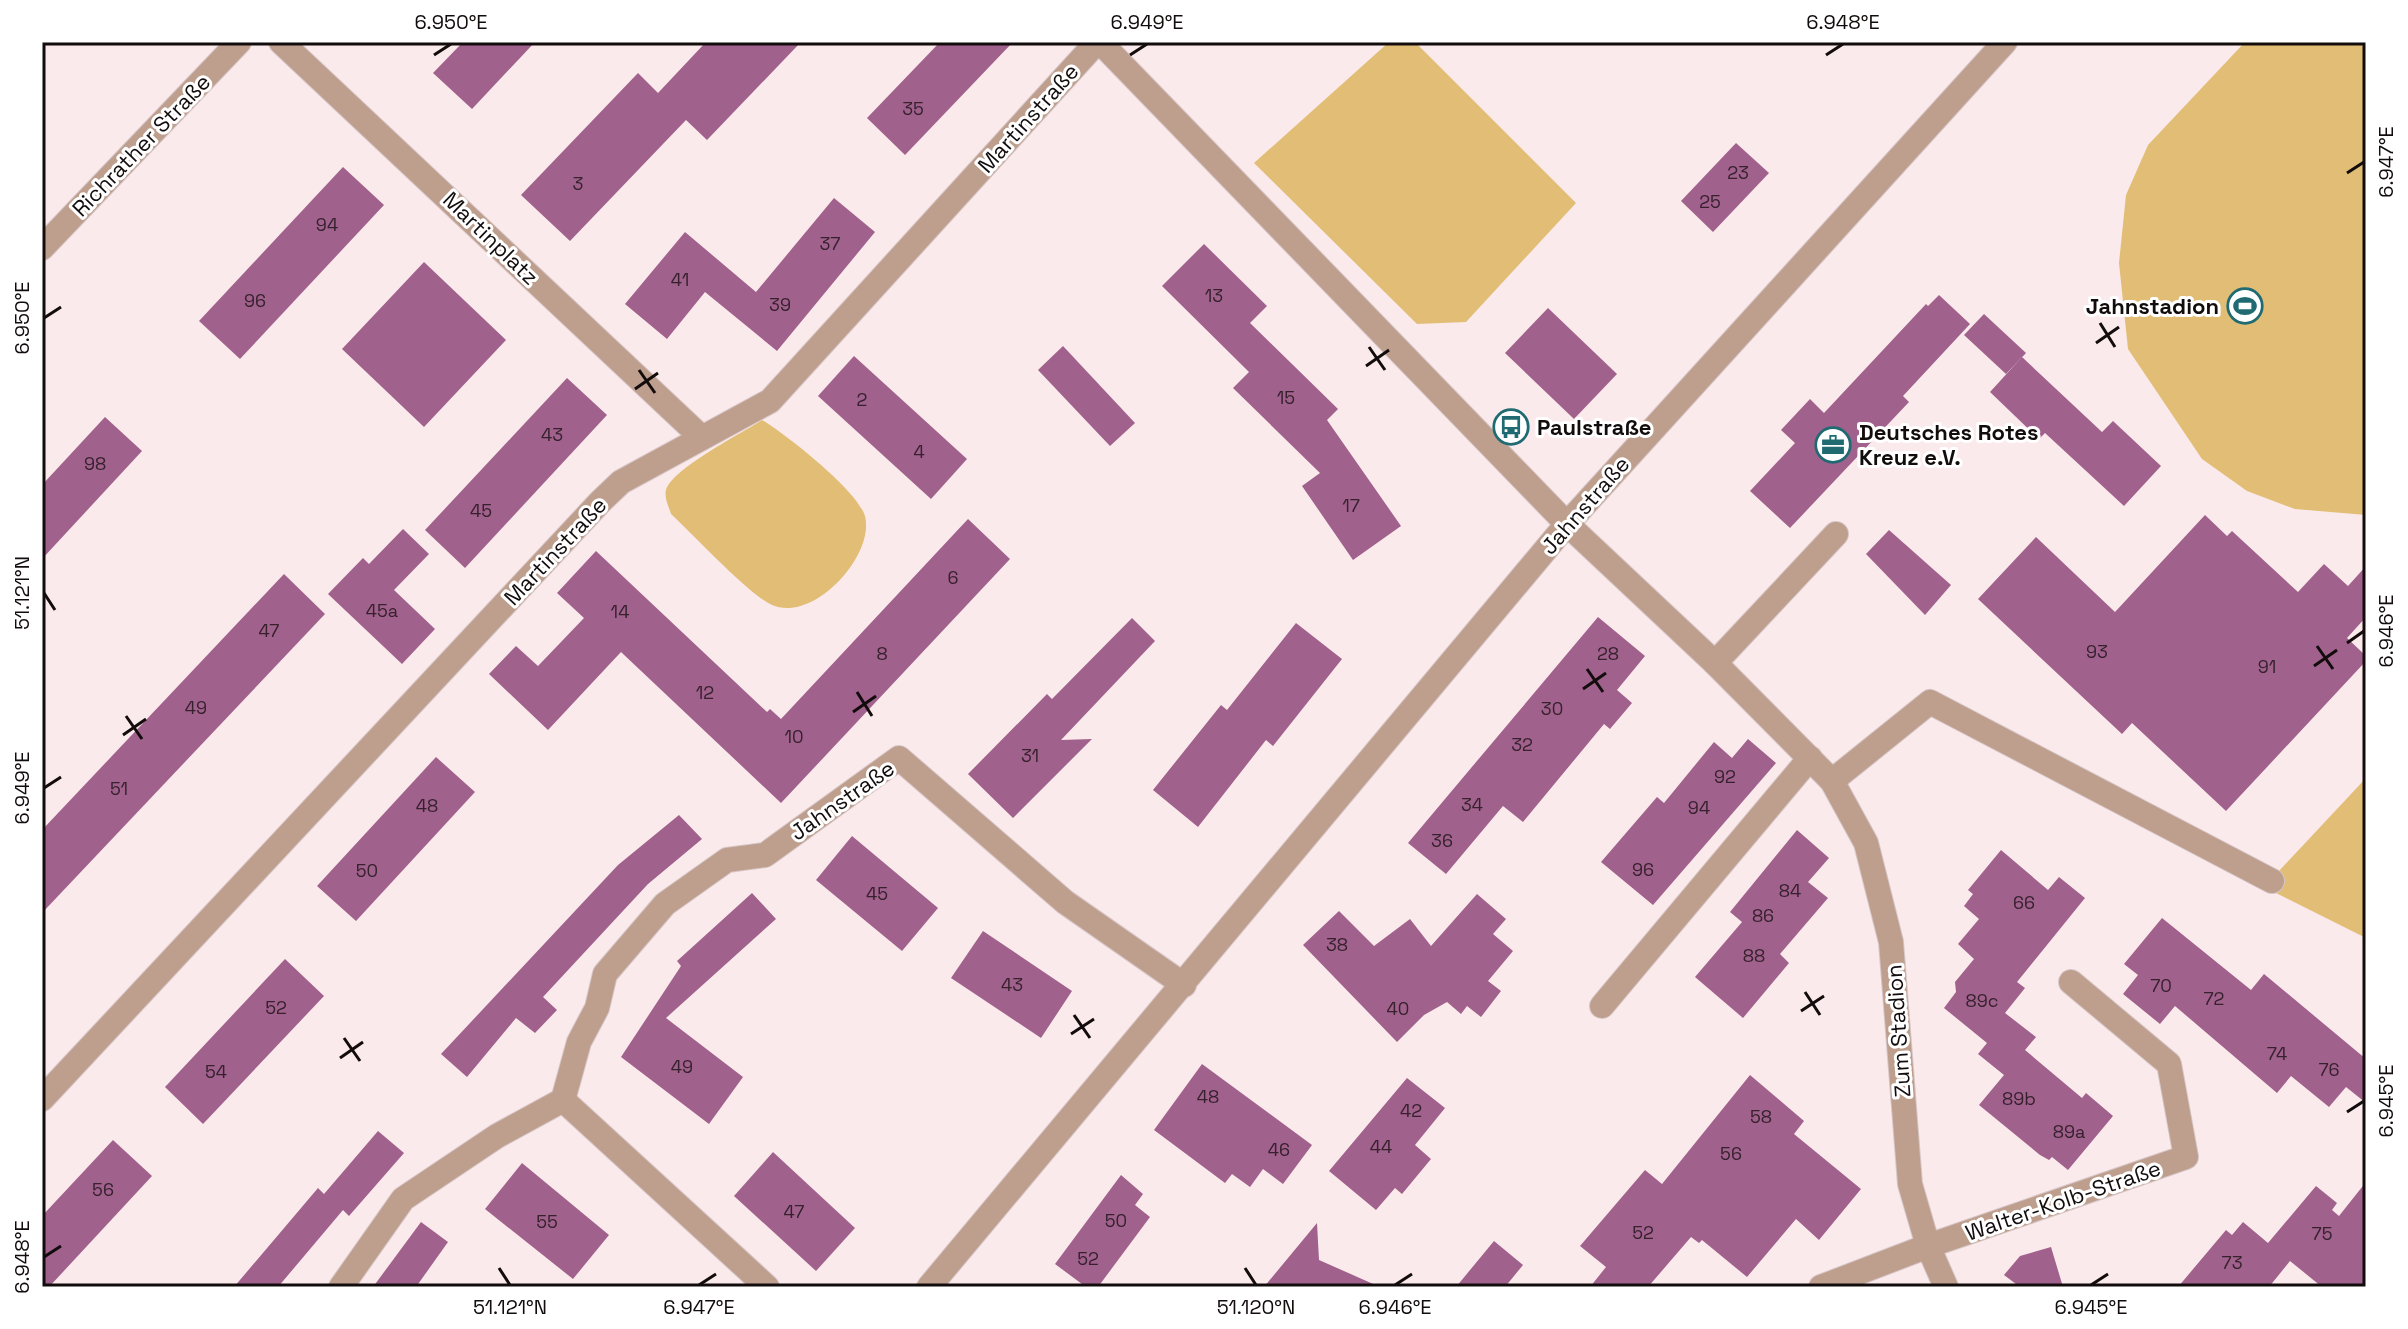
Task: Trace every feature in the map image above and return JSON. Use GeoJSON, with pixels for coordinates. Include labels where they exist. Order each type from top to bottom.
{"type":"FeatureCollection","features":[{"type":"Feature","properties":{"kind":"street","name":"Richrather Straße"},"geometry":{"type":"LineString","coordinates":[[42,248],[239,42]]}},
{"type":"Feature","properties":{"kind":"street","name":"Martinplatz"},"geometry":{"type":"LineString","coordinates":[[281,42],[700,436]]}},
{"type":"Feature","properties":{"kind":"street","name":"Martinstraße"},"geometry":{"type":"LineString","coordinates":[[42,1099],[600,502],[621,482],[700,436],[770,401],[1099,42]]}},
{"type":"Feature","properties":{"kind":"street"},"geometry":{"type":"LineString","coordinates":[[1099,42],[1567,524]]}},
{"type":"Feature","properties":{"kind":"street","name":"Jahnstraße"},"geometry":{"type":"LineString","coordinates":[[929,1287],[1567,524],[2005,42]]}},
{"type":"Feature","properties":{"kind":"street","name":"Zum Stadion"},"geometry":{"type":"LineString","coordinates":[[1567,524],[1715,663],[1832,781],[1866,843],[1891,942],[1910,1184],[1928,1246],[1946,1287]]}},
{"type":"Feature","properties":{"kind":"street"},"geometry":{"type":"LineString","coordinates":[[1715,663],[1836,534]]}},
{"type":"Feature","properties":{"kind":"street"},"geometry":{"type":"LineString","coordinates":[[1832,781],[1930,702],[2272,881]]}},
{"type":"Feature","properties":{"kind":"street","name":"Jahnstraße"},"geometry":{"type":"LineString","coordinates":[[563,1100],[579,1042],[597,1008],[605,974],[665,904],[727,860],[765,855],[899,758],[1065,902],[1184,985]]}},
{"type":"Feature","properties":{"kind":"street"},"geometry":{"type":"LineString","coordinates":[[1602,1006],[1810,758]]}},
{"type":"Feature","properties":{"kind":"street","name":"Walter-Kolb-Straße"},"geometry":{"type":"LineString","coordinates":[[1821,1287],[1928,1246],[2186,1157],[2169,1064],[2071,982]]}},
{"type":"Feature","properties":{"kind":"street"},"geometry":{"type":"LineString","coordinates":[[341,1287],[403,1199],[497,1136],[563,1100],[767,1287]]}},
{"type":"Feature","properties":{"kind":"shaded area"},"geometry":{"type":"Polygon","coordinates":[[[1389,42],[1415,42],[1576,203],[1466,322],[1417,324],[1254,163],[1389,42]]]}},
{"type":"Feature","properties":{"kind":"shaded area","name":"Jahnstadion"},"geometry":{"type":"Polygon","coordinates":[[[2245,42],[2366,42],[2366,515],[2295,509],[2247,491],[2202,459],[2128,349],[2119,263],[2126,195],[2148,145],[2245,42]]]}},
{"type":"Feature","properties":{"kind":"shaded area"},"geometry":{"type":"Polygon","coordinates":[[[762,420],[836,478],[860,505],[865,516],[866,532],[860,549],[838,582],[805,604],[788,608],[772,605],[736,577],[671,514],[666,496],[671,481],[681,472],[762,420]]]}},
{"type":"Feature","properties":{"kind":"shaded area"},"geometry":{"type":"Polygon","coordinates":[[[2366,778],[2366,938],[2264,887],[2366,778]]]}},
{"type":"Feature","properties":{"kind":"building"},"geometry":{"type":"Polygon","coordinates":[[[463,42],[535,42],[472,109],[433,73],[463,42]]]}},
{"type":"Feature","properties":{"kind":"building"},"geometry":{"type":"Polygon","coordinates":[[[706,42],[801,42],[707,140],[686,120],[570,241],[521,195],[638,73],[658,93],[706,42]]]}},
{"type":"Feature","properties":{"kind":"building"},"geometry":{"type":"Polygon","coordinates":[[[940,42],[1013,42],[905,155],[867,118],[940,42]]]}},
{"type":"Feature","properties":{"kind":"building"},"geometry":{"type":"Polygon","coordinates":[[[1736,143],[1769,173],[1713,232],[1681,201],[1736,143]]]}},
{"type":"Feature","properties":{"kind":"building"},"geometry":{"type":"Polygon","coordinates":[[[343,167],[384,205],[240,359],[199,321],[343,167]]]}},
{"type":"Feature","properties":{"kind":"building"},"geometry":{"type":"Polygon","coordinates":[[[834,198],[875,232],[777,351],[705,292],[667,339],[625,304],[685,232],[756,292],[834,198]]]}},
{"type":"Feature","properties":{"kind":"building"},"geometry":{"type":"Polygon","coordinates":[[[1204,244],[1267,306],[1250,323],[1338,409],[1327,420],[1401,526],[1353,560],[1302,486],[1320,473],[1233,388],[1249,372],[1162,286],[1204,244]]]}},
{"type":"Feature","properties":{"kind":"building"},"geometry":{"type":"Polygon","coordinates":[[[424,262],[506,340],[424,427],[342,349],[424,262]]]}},
{"type":"Feature","properties":{"kind":"building"},"geometry":{"type":"Polygon","coordinates":[[[1939,295],[1970,324],[1903,396],[1909,402],[1790,528],[1750,491],[1795,443],[1781,430],[1810,399],[1824,413],[1926,304],[1928,306],[1939,295]]]}},
{"type":"Feature","properties":{"kind":"building"},"geometry":{"type":"Polygon","coordinates":[[[1548,308],[1617,374],[1574,419],[1505,353],[1548,308]]]}},
{"type":"Feature","properties":{"kind":"building"},"geometry":{"type":"Polygon","coordinates":[[[1984,314],[2026,353],[2006,374],[1964,335],[1984,314]]]}},
{"type":"Feature","properties":{"kind":"building"},"geometry":{"type":"Polygon","coordinates":[[[1063,346],[1135,423],[1110,446],[1038,370],[1063,346]]]}},
{"type":"Feature","properties":{"kind":"building"},"geometry":{"type":"Polygon","coordinates":[[[854,356],[967,459],[931,499],[818,396],[854,356]]]}},
{"type":"Feature","properties":{"kind":"building"},"geometry":{"type":"Polygon","coordinates":[[[2022,357],[2102,432],[2113,421],[2161,466],[2124,506],[2045,433],[2039,439],[1990,392],[2022,357]]]}},
{"type":"Feature","properties":{"kind":"building"},"geometry":{"type":"Polygon","coordinates":[[[567,378],[607,415],[465,568],[425,530],[567,378]]]}},
{"type":"Feature","properties":{"kind":"building"},"geometry":{"type":"Polygon","coordinates":[[[105,417],[142,451],[42,559],[42,485],[105,417]]]}},
{"type":"Feature","properties":{"kind":"building"},"geometry":{"type":"Polygon","coordinates":[[[2205,515],[2227,536],[2232,531],[2298,592],[2324,564],[2348,586],[2366,566],[2366,617],[2347,638],[2366,656],[2366,661],[2226,811],[2132,723],[2122,734],[1978,599],[2036,537],[2115,612],[2205,515]]]}},
{"type":"Feature","properties":{"kind":"building"},"geometry":{"type":"Polygon","coordinates":[[[968,519],[1010,559],[781,803],[621,652],[548,730],[489,674],[516,646],[538,666],[584,618],[557,593],[596,551],[767,712],[770,709],[781,719],[968,519]]]}},
{"type":"Feature","properties":{"kind":"building"},"geometry":{"type":"Polygon","coordinates":[[[403,529],[429,554],[394,590],[435,629],[402,664],[328,594],[363,558],[369,564],[403,529]]]}},
{"type":"Feature","properties":{"kind":"building"},"geometry":{"type":"Polygon","coordinates":[[[1889,530],[1951,585],[1925,615],[1866,554],[1889,530]]]}},
{"type":"Feature","properties":{"kind":"building"},"geometry":{"type":"Polygon","coordinates":[[[284,574],[325,614],[42,913],[42,830],[284,574]]]}},
{"type":"Feature","properties":{"kind":"building"},"geometry":{"type":"Polygon","coordinates":[[[1598,617],[1645,656],[1617,690],[1632,703],[1610,729],[1604,724],[1523,822],[1503,806],[1446,874],[1408,843],[1598,617]]]}},
{"type":"Feature","properties":{"kind":"building"},"geometry":{"type":"Polygon","coordinates":[[[1132,618],[1155,641],[1061,740],[1092,739],[1013,818],[968,774],[1047,694],[1052,699],[1132,618]]]}},
{"type":"Feature","properties":{"kind":"building"},"geometry":{"type":"Polygon","coordinates":[[[1296,623],[1342,659],[1273,746],[1266,740],[1198,827],[1153,790],[1221,705],[1227,710],[1296,623]]]}},
{"type":"Feature","properties":{"kind":"building"},"geometry":{"type":"Polygon","coordinates":[[[1748,739],[1776,763],[1653,905],[1601,862],[1657,797],[1664,803],[1714,742],[1732,758],[1748,739]]]}},
{"type":"Feature","properties":{"kind":"building"},"geometry":{"type":"Polygon","coordinates":[[[436,757],[475,792],[356,921],[317,886],[436,757]]]}},
{"type":"Feature","properties":{"kind":"building"},"geometry":{"type":"Polygon","coordinates":[[[679,815],[702,839],[648,884],[543,997],[557,1010],[535,1033],[516,1018],[467,1077],[441,1054],[618,865],[679,815]]]}},
{"type":"Feature","properties":{"kind":"building"},"geometry":{"type":"Polygon","coordinates":[[[1797,830],[1829,858],[1808,882],[1828,898],[1780,954],[1789,963],[1743,1018],[1695,977],[1742,922],[1730,912],[1797,830]]]}},
{"type":"Feature","properties":{"kind":"building"},"geometry":{"type":"Polygon","coordinates":[[[852,836],[938,908],[902,951],[816,880],[852,836]]]}},
{"type":"Feature","properties":{"kind":"building"},"geometry":{"type":"Polygon","coordinates":[[[2001,850],[2048,890],[2059,877],[2085,898],[2017,982],[2025,988],[2005,1013],[2036,1037],[2025,1050],[2082,1098],[2086,1093],[2113,1116],[2068,1170],[2052,1157],[2049,1160],[2040,1155],[1979,1105],[2004,1075],[1978,1054],[1987,1043],[1944,1008],[1956,992],[1955,982],[1974,959],[1958,944],[1979,919],[1964,906],[1973,894],[1968,890],[2001,850]]]}},
{"type":"Feature","properties":{"kind":"building"},"geometry":{"type":"Polygon","coordinates":[[[752,893],[776,919],[666,1018],[743,1077],[709,1124],[621,1057],[681,966],[677,961],[752,893]]]}},
{"type":"Feature","properties":{"kind":"building"},"geometry":{"type":"Polygon","coordinates":[[[1477,894],[1506,919],[1493,934],[1513,951],[1488,981],[1501,991],[1481,1017],[1467,1006],[1461,1014],[1447,1002],[1424,1015],[1397,1042],[1303,945],[1339,911],[1374,946],[1410,919],[1431,946],[1477,894]]]}},
{"type":"Feature","properties":{"kind":"building"},"geometry":{"type":"Polygon","coordinates":[[[2162,918],[2251,990],[2264,974],[2366,1059],[2366,1103],[2346,1087],[2329,1107],[2291,1076],[2277,1093],[2175,1006],[2160,1024],[2123,994],[2138,975],[2124,964],[2162,918]]]}},
{"type":"Feature","properties":{"kind":"building"},"geometry":{"type":"Polygon","coordinates":[[[983,931],[1072,991],[1041,1038],[951,978],[983,931]]]}},
{"type":"Feature","properties":{"kind":"building"},"geometry":{"type":"Polygon","coordinates":[[[285,959],[324,996],[203,1124],[165,1087],[285,959]]]}},
{"type":"Feature","properties":{"kind":"building"},"geometry":{"type":"Polygon","coordinates":[[[1202,1064],[1312,1145],[1283,1184],[1263,1169],[1250,1187],[1232,1174],[1225,1183],[1154,1130],[1202,1064]]]}},
{"type":"Feature","properties":{"kind":"building"},"geometry":{"type":"Polygon","coordinates":[[[1750,1075],[1804,1121],[1794,1134],[1861,1189],[1819,1240],[1796,1219],[1747,1277],[1702,1240],[1699,1243],[1691,1237],[1648,1287],[1590,1287],[1606,1267],[1580,1246],[1645,1170],[1662,1184],[1750,1075]]]}},
{"type":"Feature","properties":{"kind":"building"},"geometry":{"type":"Polygon","coordinates":[[[1407,1078],[1445,1108],[1415,1145],[1431,1159],[1402,1194],[1395,1188],[1376,1210],[1329,1171],[1407,1078]]]}},
{"type":"Feature","properties":{"kind":"building"},"geometry":{"type":"Polygon","coordinates":[[[378,1131],[404,1153],[349,1216],[343,1210],[278,1287],[234,1287],[318,1188],[324,1194],[378,1131]]]}},
{"type":"Feature","properties":{"kind":"building"},"geometry":{"type":"Polygon","coordinates":[[[113,1140],[152,1176],[49,1287],[42,1287],[42,1216],[113,1140]]]}},
{"type":"Feature","properties":{"kind":"building"},"geometry":{"type":"Polygon","coordinates":[[[773,1152],[855,1228],[816,1271],[734,1196],[773,1152]]]}},
{"type":"Feature","properties":{"kind":"building"},"geometry":{"type":"Polygon","coordinates":[[[522,1163],[609,1235],[573,1279],[485,1209],[522,1163]]]}},
{"type":"Feature","properties":{"kind":"building"},"geometry":{"type":"Polygon","coordinates":[[[1121,1175],[1143,1194],[1135,1205],[1150,1217],[1098,1287],[1086,1287],[1055,1264],[1121,1175]]]}},
{"type":"Feature","properties":{"kind":"building"},"geometry":{"type":"Polygon","coordinates":[[[2366,1182],[2366,1287],[2322,1287],[2290,1261],[2269,1287],[2178,1287],[2226,1230],[2232,1235],[2243,1222],[2268,1243],[2316,1186],[2337,1203],[2332,1210],[2339,1216],[2366,1182]]]}},
{"type":"Feature","properties":{"kind":"building"},"geometry":{"type":"Polygon","coordinates":[[[421,1222],[448,1242],[416,1287],[373,1287],[421,1222]]]}},
{"type":"Feature","properties":{"kind":"building"},"geometry":{"type":"Polygon","coordinates":[[[1317,1223],[1319,1260],[1380,1287],[1264,1287],[1317,1223]]]}},
{"type":"Feature","properties":{"kind":"building"},"geometry":{"type":"Polygon","coordinates":[[[1494,1241],[1523,1265],[1505,1287],[1456,1287],[1494,1241]]]}},
{"type":"Feature","properties":{"kind":"building"},"geometry":{"type":"Polygon","coordinates":[[[2051,1247],[2063,1287],[2020,1287],[2004,1275],[2020,1256],[2051,1247]]]}},
{"type":"Feature","properties":{"kind":"place","name":"Jahnstadion"},"geometry":{"type":"Point","coordinates":[2245,306]}},
{"type":"Feature","properties":{"kind":"place","name":"Paulstraße"},"geometry":{"type":"Point","coordinates":[1511,427]}},
{"type":"Feature","properties":{"kind":"place","name":"Deutsches Rotes Kreuz e.V."},"geometry":{"type":"Point","coordinates":[1833,445]}}]}
